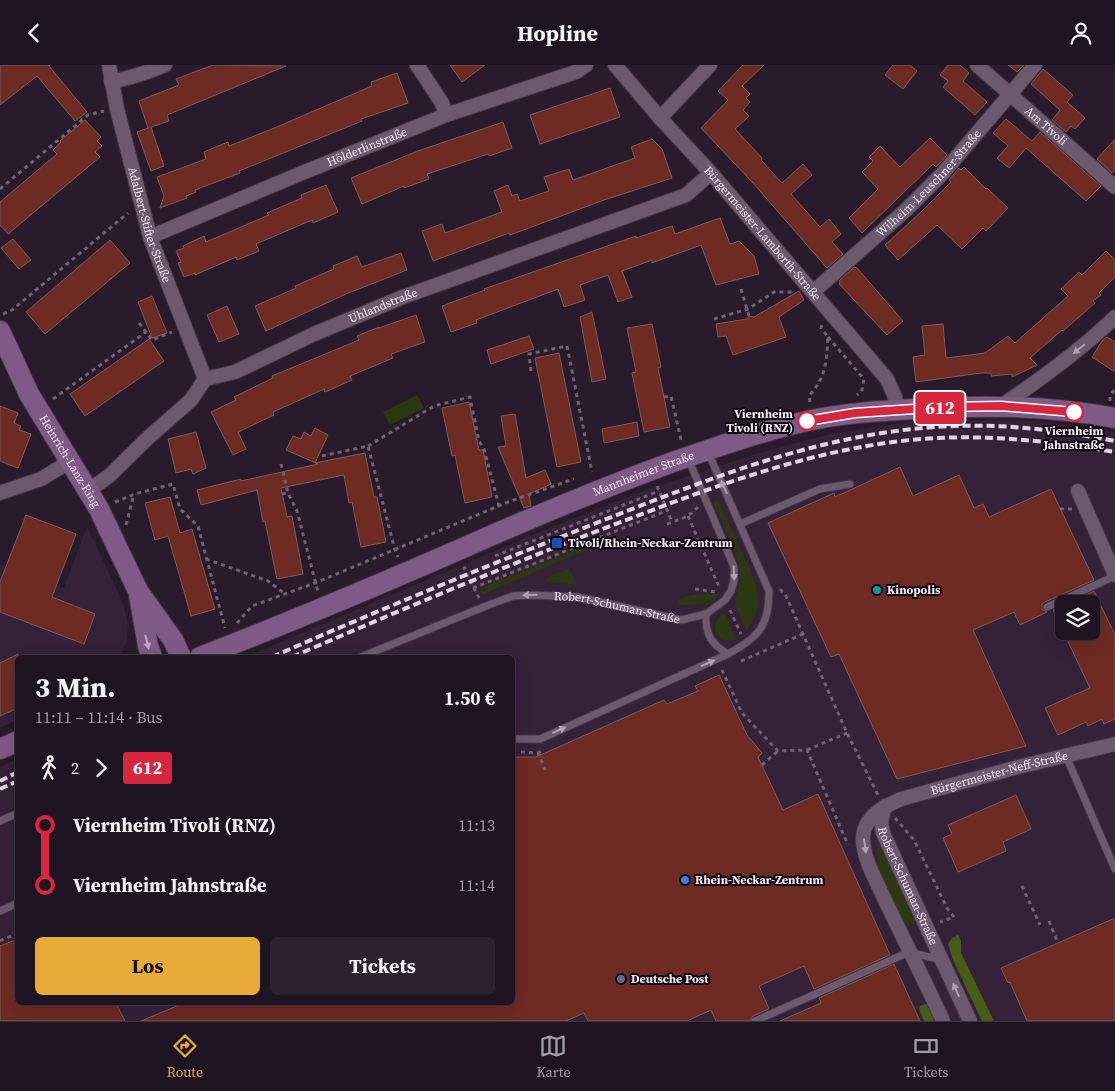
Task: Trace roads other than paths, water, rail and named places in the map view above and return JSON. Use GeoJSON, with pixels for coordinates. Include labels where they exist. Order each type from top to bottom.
{"type":"FeatureCollection","features":[{"type":"Feature","properties":{"kind":"main road","name":"Heinrich-Lanz-Ring"},"geometry":{"type":"LineString","coordinates":[[0,331],[20,376],[98,509],[138,591],[173,640],[180,655]]}},
{"type":"Feature","properties":{"kind":"main road","name":"Mannheimer Straße"},"geometry":{"type":"LineString","coordinates":[[205,655],[378,585],[565,503],[651,470],[775,429],[855,413],[1001,406],[1074,412],[1115,418]]}},
{"type":"Feature","properties":{"kind":"main road","name":"Heinrich-Lanz-Ring"},"geometry":{"type":"LineString","coordinates":[[138,591],[151,655]]}},
{"type":"Feature","properties":{"kind":"main road"},"geometry":{"type":"LineString","coordinates":[[0,749],[15,742]]}},
{"type":"Feature","properties":{"kind":"street","name":"Adalbert-Stifter-Straße"},"geometry":{"type":"LineString","coordinates":[[109,65],[117,109],[150,237],[205,379]]}},
{"type":"Feature","properties":{"kind":"street"},"geometry":{"type":"LineString","coordinates":[[111,81],[123,80],[147,73],[165,65]]}},
{"type":"Feature","properties":{"kind":"street"},"geometry":{"type":"LineString","coordinates":[[417,65],[442,103],[446,115]]}},
{"type":"Feature","properties":{"kind":"street","name":"Hölderlinstraße"},"geometry":{"type":"LineString","coordinates":[[150,237],[446,115],[576,72],[586,65]]}},
{"type":"Feature","properties":{"kind":"street","name":"Bürgermeister-Lamberth-Straße"},"geometry":{"type":"LineString","coordinates":[[616,65],[660,118],[711,173],[826,306],[887,379],[895,397],[897,410]]}},
{"type":"Feature","properties":{"kind":"street"},"geometry":{"type":"LineString","coordinates":[[660,118],[710,65]]}},
{"type":"Feature","properties":{"kind":"street","name":"Am Tivoli"},"geometry":{"type":"LineString","coordinates":[[977,65],[1115,187]]}},
{"type":"Feature","properties":{"kind":"street","name":"Wilhelm-Leuschner-Straße"},"geometry":{"type":"LineString","coordinates":[[813,292],[912,204],[943,173],[1035,65]]}},
{"type":"Feature","properties":{"kind":"street","name":"Uhlandstraße"},"geometry":{"type":"LineString","coordinates":[[205,379],[234,372],[314,334],[403,297],[686,195],[711,173]]}},
{"type":"Feature","properties":{"kind":"street"},"geometry":{"type":"LineString","coordinates":[[1001,406],[1051,372],[1098,334],[1115,317]]}},
{"type":"Feature","properties":{"kind":"street"},"geometry":{"type":"LineString","coordinates":[[88,491],[109,476],[191,400],[205,379]]}},
{"type":"Feature","properties":{"kind":"street"},"geometry":{"type":"LineString","coordinates":[[0,493],[41,479],[69,462]]}},
{"type":"Feature","properties":{"kind":"street"},"geometry":{"type":"LineString","coordinates":[[1078,491],[1115,576]]}},
{"type":"Feature","properties":{"kind":"street","name":"Bürgermeister-Neff-Straße"},"geometry":{"type":"LineString","coordinates":[[885,806],[919,794],[1018,767],[1115,744]]}},
{"type":"Feature","properties":{"kind":"street","name":"Robert-Schuman-Straße"},"geometry":{"type":"LineString","coordinates":[[885,806],[881,821],[883,833],[970,1021]]}},
{"type":"Feature","properties":{"kind":"street","name":"Robert-Schuman-Straße"},"geometry":{"type":"LineString","coordinates":[[885,806],[875,813],[868,823],[863,838],[866,858],[943,1021]]}},
{"type":"Feature","properties":{"kind":"lane"},"geometry":{"type":"LineString","coordinates":[[515,739],[540,739],[728,654],[756,635],[763,625],[769,610],[769,591],[708,450]]}},
{"type":"Feature","properties":{"kind":"lane","name":"Robert-Schuman-Straße"},"geometry":{"type":"LineString","coordinates":[[366,655],[513,596],[578,597],[681,620],[706,614],[725,600],[731,591],[734,581],[734,567],[688,457]]}},
{"type":"Feature","properties":{"kind":"lane"},"geometry":{"type":"LineString","coordinates":[[740,524],[820,489],[850,484]]}},
{"type":"Feature","properties":{"kind":"lane"},"geometry":{"type":"LineString","coordinates":[[1047,607],[1115,576]]}},
{"type":"Feature","properties":{"kind":"lane"},"geometry":{"type":"LineString","coordinates":[[706,614],[708,636],[718,648],[728,654]]}},
{"type":"Feature","properties":{"kind":"lane"},"geometry":{"type":"LineString","coordinates":[[1066,756],[1115,869]]}},
{"type":"Feature","properties":{"kind":"lane"},"geometry":{"type":"LineString","coordinates":[[0,821],[15,814]]}},
{"type":"Feature","properties":{"kind":"lane"},"geometry":{"type":"LineString","coordinates":[[0,911],[15,904]]}},
{"type":"Feature","properties":{"kind":"lane"},"geometry":{"type":"LineString","coordinates":[[755,1021],[909,952],[942,961]]}},
{"type":"Feature","properties":{"kind":"railway"},"geometry":{"type":"LineString","coordinates":[[277,655],[500,561],[668,495],[762,462],[809,448],[857,437],[906,430],[956,426],[1036,429],[1115,441]]}},
{"type":"Feature","properties":{"kind":"railway"},"geometry":{"type":"LineString","coordinates":[[297,655],[452,589],[573,541],[726,483],[802,460],[881,444],[921,439],[970,437],[1018,439],[1115,452]]}},
{"type":"Feature","properties":{"kind":"railway"},"geometry":{"type":"LineString","coordinates":[[0,781],[15,774]]}},
{"type":"Feature","properties":{"kind":"railway"},"geometry":{"type":"LineString","coordinates":[[0,789],[15,782]]}},
{"type":"Feature","properties":{"kind":"place","name":"Viernheim Jahnstraße"},"geometry":{"type":"Point","coordinates":[1074,412]}},
{"type":"Feature","properties":{"kind":"place","name":"Viernheim Tivoli (RNZ)"},"geometry":{"type":"Point","coordinates":[807,421]}},
{"type":"Feature","properties":{"kind":"place","name":"Tivoli/Rhein-Neckar-Zentrum"},"geometry":{"type":"Point","coordinates":[557,543]}},
{"type":"Feature","properties":{"kind":"place","name":"Kinopolis"},"geometry":{"type":"Point","coordinates":[877,590]}},
{"type":"Feature","properties":{"kind":"place","name":"Rhein-Neckar-Zentrum"},"geometry":{"type":"Point","coordinates":[685,880]}},
{"type":"Feature","properties":{"kind":"place","name":"Deutsche Post"},"geometry":{"type":"Point","coordinates":[621,979]}}]}
